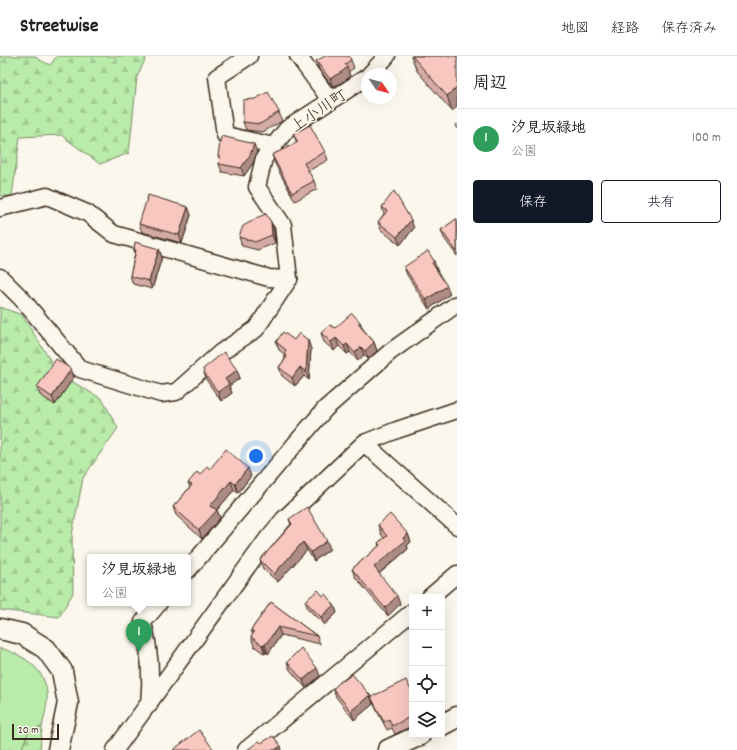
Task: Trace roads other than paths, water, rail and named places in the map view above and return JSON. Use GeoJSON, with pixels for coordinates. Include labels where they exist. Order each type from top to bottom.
{"type":"FeatureCollection","features":[{"type":"Feature","properties":{"kind":"street"},"geometry":{"type":"LineString","coordinates":[[249,56],[217,77],[224,135],[274,146]]}},
{"type":"Feature","properties":{"kind":"street"},"geometry":{"type":"LineString","coordinates":[[298,56],[331,101]]}},
{"type":"Feature","properties":{"kind":"street"},"geometry":{"type":"LineString","coordinates":[[376,68],[387,56]]}},
{"type":"Feature","properties":{"kind":"street","name":"上小川町"},"geometry":{"type":"LineString","coordinates":[[289,279],[283,225],[257,186],[264,158],[287,129],[361,81]]}},
{"type":"Feature","properties":{"kind":"street"},"geometry":{"type":"LineString","coordinates":[[0,208],[47,196],[87,213],[114,234],[269,278],[289,279]]}},
{"type":"Feature","properties":{"kind":"street"},"geometry":{"type":"LineString","coordinates":[[0,276],[22,298],[80,369],[161,394],[176,392],[220,353],[256,329],[289,279]]}},
{"type":"Feature","properties":{"kind":"street"},"geometry":{"type":"LineString","coordinates":[[191,566],[325,409],[390,352],[457,304]]}},
{"type":"Feature","properties":{"kind":"street"},"geometry":{"type":"LineString","coordinates":[[115,750],[149,705],[268,538],[284,519],[364,443],[397,430],[457,410]]}},
{"type":"Feature","properties":{"kind":"street"},"geometry":{"type":"LineString","coordinates":[[364,443],[457,526]]}},
{"type":"Feature","properties":{"kind":"street"},"geometry":{"type":"LineString","coordinates":[[434,594],[457,574]]}},
{"type":"Feature","properties":{"kind":"street"},"geometry":{"type":"LineString","coordinates":[[149,705],[151,686],[149,648],[143,622],[156,606]]}},
{"type":"Feature","properties":{"kind":"street"},"geometry":{"type":"LineString","coordinates":[[246,750],[409,614]]}},
{"type":"Feature","properties":{"kind":"street"},"geometry":{"type":"LineString","coordinates":[[0,629],[22,634],[46,649],[62,671],[68,703],[58,750]]}},
{"type":"Feature","properties":{"kind":"street"},"geometry":{"type":"LineString","coordinates":[[388,750],[414,738]]}},
{"type":"Feature","properties":{"kind":"place","name":"汐見坂緑地"},"geometry":{"type":"Point","coordinates":[139,652]}}]}
